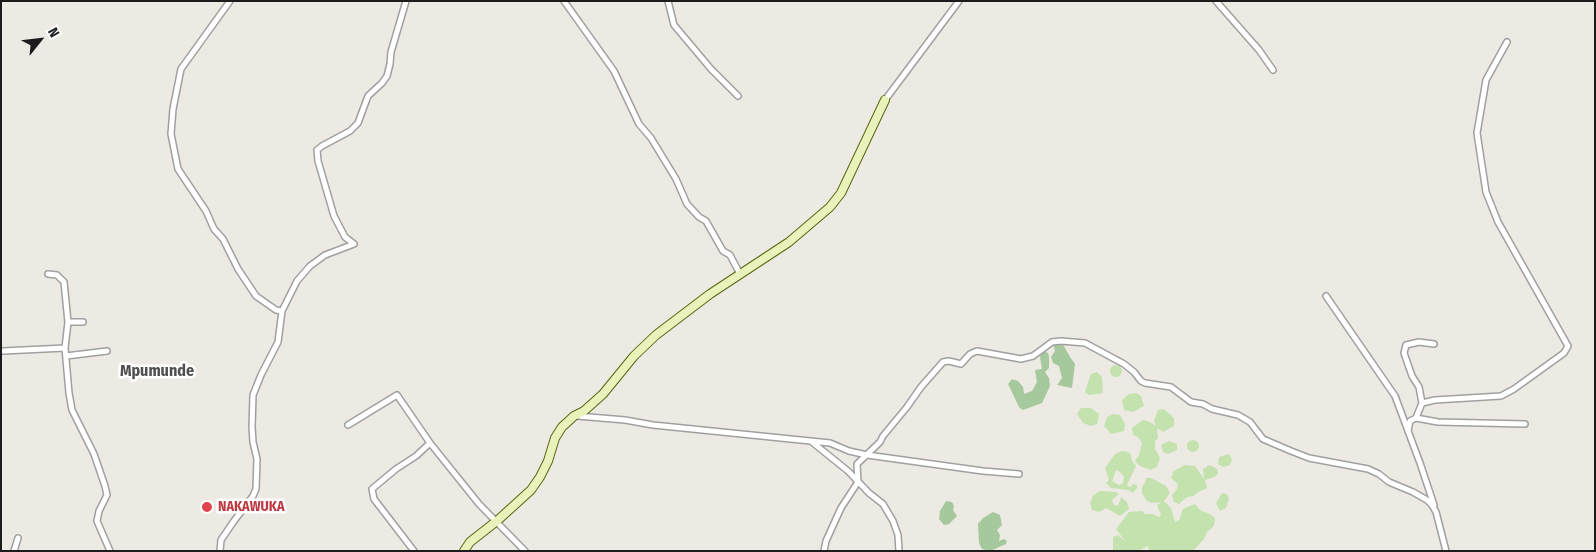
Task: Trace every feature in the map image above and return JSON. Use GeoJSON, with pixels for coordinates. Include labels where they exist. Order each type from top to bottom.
{"type":"FeatureCollection","features":[{"type":"Feature","properties":{"kind":"street"},"geometry":{"type":"LineString","coordinates":[[230,1],[182,69],[173,109],[171,134],[178,169],[206,211],[214,229],[223,239],[238,270],[256,296],[276,310],[282,311]]}},
{"type":"Feature","properties":{"kind":"street"},"geometry":{"type":"LineString","coordinates":[[220,551],[221,540],[254,496],[256,489],[257,459],[252,427],[253,395],[261,374],[278,342],[282,311],[297,281],[310,266],[324,255],[354,244],[345,237],[334,216],[318,161],[317,150],[350,131],[358,123],[368,96],[382,84],[387,76],[390,52],[406,1]]}},
{"type":"Feature","properties":{"kind":"street"},"geometry":{"type":"LineString","coordinates":[[564,1],[614,71],[639,124],[651,138],[676,179],[687,204],[699,217],[706,221],[723,251],[730,255],[740,274]]}},
{"type":"Feature","properties":{"kind":"street"},"geometry":{"type":"LineString","coordinates":[[668,1],[674,25],[711,69],[738,96]]}},
{"type":"Feature","properties":{"kind":"street"},"geometry":{"type":"LineString","coordinates":[[467,551],[470,542],[496,522],[531,490],[548,461],[555,438],[562,427],[603,394],[634,356],[656,335],[710,294],[789,242],[830,207],[841,193],[885,100],[959,1]]}},
{"type":"Feature","properties":{"kind":"street"},"geometry":{"type":"LineString","coordinates":[[1216,1],[1259,50],[1273,70]]}},
{"type":"Feature","properties":{"kind":"street"},"geometry":{"type":"LineString","coordinates":[[1422,404],[1435,400],[1501,396],[1514,389],[1564,353],[1568,346],[1498,222],[1486,192],[1477,133],[1486,80],[1507,42]]}},
{"type":"Feature","properties":{"kind":"street"},"geometry":{"type":"LineString","coordinates":[[48,274],[57,275],[63,279],[68,322],[65,348],[69,394],[72,410],[94,454],[105,486],[107,495],[99,511],[97,521],[110,551]]}},
{"type":"Feature","properties":{"kind":"street"},"geometry":{"type":"LineString","coordinates":[[1326,296],[1366,357],[1395,396],[1436,512],[1446,551]]}},
{"type":"Feature","properties":{"kind":"street"},"geometry":{"type":"LineString","coordinates":[[68,322],[83,322]]}},
{"type":"Feature","properties":{"kind":"street"},"geometry":{"type":"LineString","coordinates":[[824,551],[826,541],[841,508],[858,482],[857,464],[880,442],[920,387],[943,362],[949,361],[961,364],[970,354],[977,351],[1021,359],[1033,356],[1052,342],[1061,341],[1085,343],[1124,364],[1134,372],[1140,381],[1171,387],[1191,402],[1238,415],[1250,422],[1263,438],[1291,451],[1309,458],[1368,469],[1379,474],[1389,482],[1426,500],[1436,512]]}},
{"type":"Feature","properties":{"kind":"street"},"geometry":{"type":"LineString","coordinates":[[1416,418],[1422,404],[1418,388],[1404,353],[1406,344],[1419,342],[1434,344]]}},
{"type":"Feature","properties":{"kind":"street"},"geometry":{"type":"LineString","coordinates":[[3,351],[65,348]]}},
{"type":"Feature","properties":{"kind":"street"},"geometry":{"type":"LineString","coordinates":[[66,356],[107,351]]}},
{"type":"Feature","properties":{"kind":"street"},"geometry":{"type":"LineString","coordinates":[[348,425],[397,396],[430,443],[479,504],[526,551]]}},
{"type":"Feature","properties":{"kind":"street"},"geometry":{"type":"LineString","coordinates":[[574,416],[830,443],[849,451],[867,454],[982,471],[1019,474]]}},
{"type":"Feature","properties":{"kind":"street"},"geometry":{"type":"LineString","coordinates":[[1408,432],[1410,421],[1416,418],[1438,422],[1526,424]]}},
{"type":"Feature","properties":{"kind":"street"},"geometry":{"type":"LineString","coordinates":[[812,442],[848,471],[883,504],[898,534],[899,551]]}},
{"type":"Feature","properties":{"kind":"street"},"geometry":{"type":"LineString","coordinates":[[414,551],[374,499],[372,489],[430,443]]}},
{"type":"Feature","properties":{"kind":"street"},"geometry":{"type":"LineString","coordinates":[[14,551],[18,538]]}},
{"type":"Feature","properties":{"kind":"green space"},"geometry":{"type":"Polygon","coordinates":[[[1061,341],[1075,364],[1072,388],[1057,385],[1062,378],[1059,366],[1053,363],[1051,357],[1055,351],[1053,344],[1061,341]]]}},
{"type":"Feature","properties":{"kind":"green space"},"geometry":{"type":"Polygon","coordinates":[[[1043,351],[1048,353],[1049,357],[1049,368],[1045,372],[1049,378],[1050,386],[1042,403],[1023,410],[1019,407],[1008,384],[1012,379],[1018,381],[1023,387],[1024,394],[1032,391],[1037,382],[1035,370],[1042,369],[1040,357],[1043,351]]]}},
{"type":"Feature","properties":{"kind":"green space"},"geometry":{"type":"Polygon","coordinates":[[[1114,365],[1118,365],[1122,371],[1118,377],[1114,377],[1110,373],[1110,369],[1114,365]]]}},
{"type":"Feature","properties":{"kind":"green space"},"geometry":{"type":"Polygon","coordinates":[[[1097,372],[1102,377],[1103,393],[1089,395],[1085,392],[1091,374],[1097,372]]]}},
{"type":"Feature","properties":{"kind":"green space"},"geometry":{"type":"Polygon","coordinates":[[[1136,393],[1141,396],[1144,406],[1133,412],[1124,410],[1122,400],[1129,394],[1136,393]]]}},
{"type":"Feature","properties":{"kind":"green space"},"geometry":{"type":"Polygon","coordinates":[[[1081,408],[1091,408],[1099,414],[1097,424],[1091,426],[1083,423],[1077,414],[1081,408]]]}},
{"type":"Feature","properties":{"kind":"green space"},"geometry":{"type":"Polygon","coordinates":[[[1164,409],[1174,418],[1174,426],[1163,432],[1157,428],[1158,438],[1155,441],[1155,449],[1160,458],[1157,467],[1151,470],[1140,466],[1135,461],[1139,455],[1142,443],[1138,437],[1133,435],[1132,428],[1143,420],[1156,426],[1154,421],[1158,410],[1164,409]]]}},
{"type":"Feature","properties":{"kind":"green space"},"geometry":{"type":"Polygon","coordinates":[[[1113,414],[1120,415],[1125,424],[1124,431],[1111,434],[1104,426],[1107,417],[1113,414]]]}},
{"type":"Feature","properties":{"kind":"green space"},"geometry":{"type":"Polygon","coordinates":[[[1193,440],[1199,446],[1193,452],[1187,446],[1193,440]]]}},
{"type":"Feature","properties":{"kind":"green space"},"geometry":{"type":"Polygon","coordinates":[[[1169,441],[1177,444],[1177,450],[1168,454],[1163,452],[1161,445],[1169,441]]]}},
{"type":"Feature","properties":{"kind":"green space"},"geometry":{"type":"Polygon","coordinates":[[[1122,451],[1128,452],[1131,455],[1132,461],[1136,466],[1127,485],[1130,487],[1133,484],[1137,485],[1133,493],[1128,490],[1111,488],[1106,483],[1109,480],[1105,468],[1115,454],[1122,451]],[[1116,470],[1112,481],[1119,485],[1123,483],[1124,477],[1116,470]]]}},
{"type":"Feature","properties":{"kind":"green space"},"geometry":{"type":"Polygon","coordinates":[[[1229,454],[1232,460],[1230,465],[1223,467],[1218,464],[1219,457],[1229,454]]]}},
{"type":"Feature","properties":{"kind":"green space"},"geometry":{"type":"Polygon","coordinates":[[[1185,465],[1195,466],[1204,479],[1203,469],[1210,465],[1217,469],[1218,474],[1205,480],[1207,488],[1194,496],[1187,497],[1179,504],[1174,502],[1172,495],[1177,489],[1178,484],[1171,478],[1174,471],[1185,465]]]}},
{"type":"Feature","properties":{"kind":"green space"},"geometry":{"type":"Polygon","coordinates":[[[1146,478],[1151,478],[1166,486],[1170,493],[1164,501],[1171,508],[1175,522],[1179,520],[1183,509],[1195,504],[1201,511],[1215,518],[1214,526],[1207,532],[1204,539],[1193,551],[1149,551],[1148,546],[1138,551],[1135,549],[1136,551],[1113,551],[1113,537],[1118,535],[1126,542],[1116,529],[1129,512],[1142,511],[1145,514],[1153,514],[1159,517],[1161,515],[1157,505],[1162,502],[1152,503],[1147,501],[1142,493],[1142,486],[1146,478]]]}},
{"type":"Feature","properties":{"kind":"green space"},"geometry":{"type":"Polygon","coordinates":[[[1099,491],[1116,492],[1119,494],[1112,500],[1114,505],[1118,506],[1121,497],[1127,502],[1129,509],[1120,516],[1106,508],[1099,512],[1092,510],[1090,503],[1093,496],[1099,491]]]}},
{"type":"Feature","properties":{"kind":"green space"},"geometry":{"type":"Polygon","coordinates":[[[1222,493],[1227,494],[1229,499],[1226,508],[1220,511],[1216,503],[1222,493]]]}},
{"type":"Feature","properties":{"kind":"green space"},"geometry":{"type":"Polygon","coordinates":[[[946,501],[952,502],[953,510],[957,516],[949,524],[944,525],[939,519],[940,511],[946,501]]]}},
{"type":"Feature","properties":{"kind":"green space"},"geometry":{"type":"Polygon","coordinates":[[[993,512],[1000,515],[1002,525],[997,530],[1000,535],[999,541],[1004,539],[1007,541],[1006,544],[990,551],[982,549],[979,543],[978,524],[983,518],[993,512]]]}},
{"type":"Feature","properties":{"kind":"place","name":"NAKAWUKA"},"geometry":{"type":"Point","coordinates":[207,507]}},
{"type":"Feature","properties":{"kind":"district","name":"Mpumunde"},"geometry":{"type":"Point","coordinates":[157,372]}}]}
